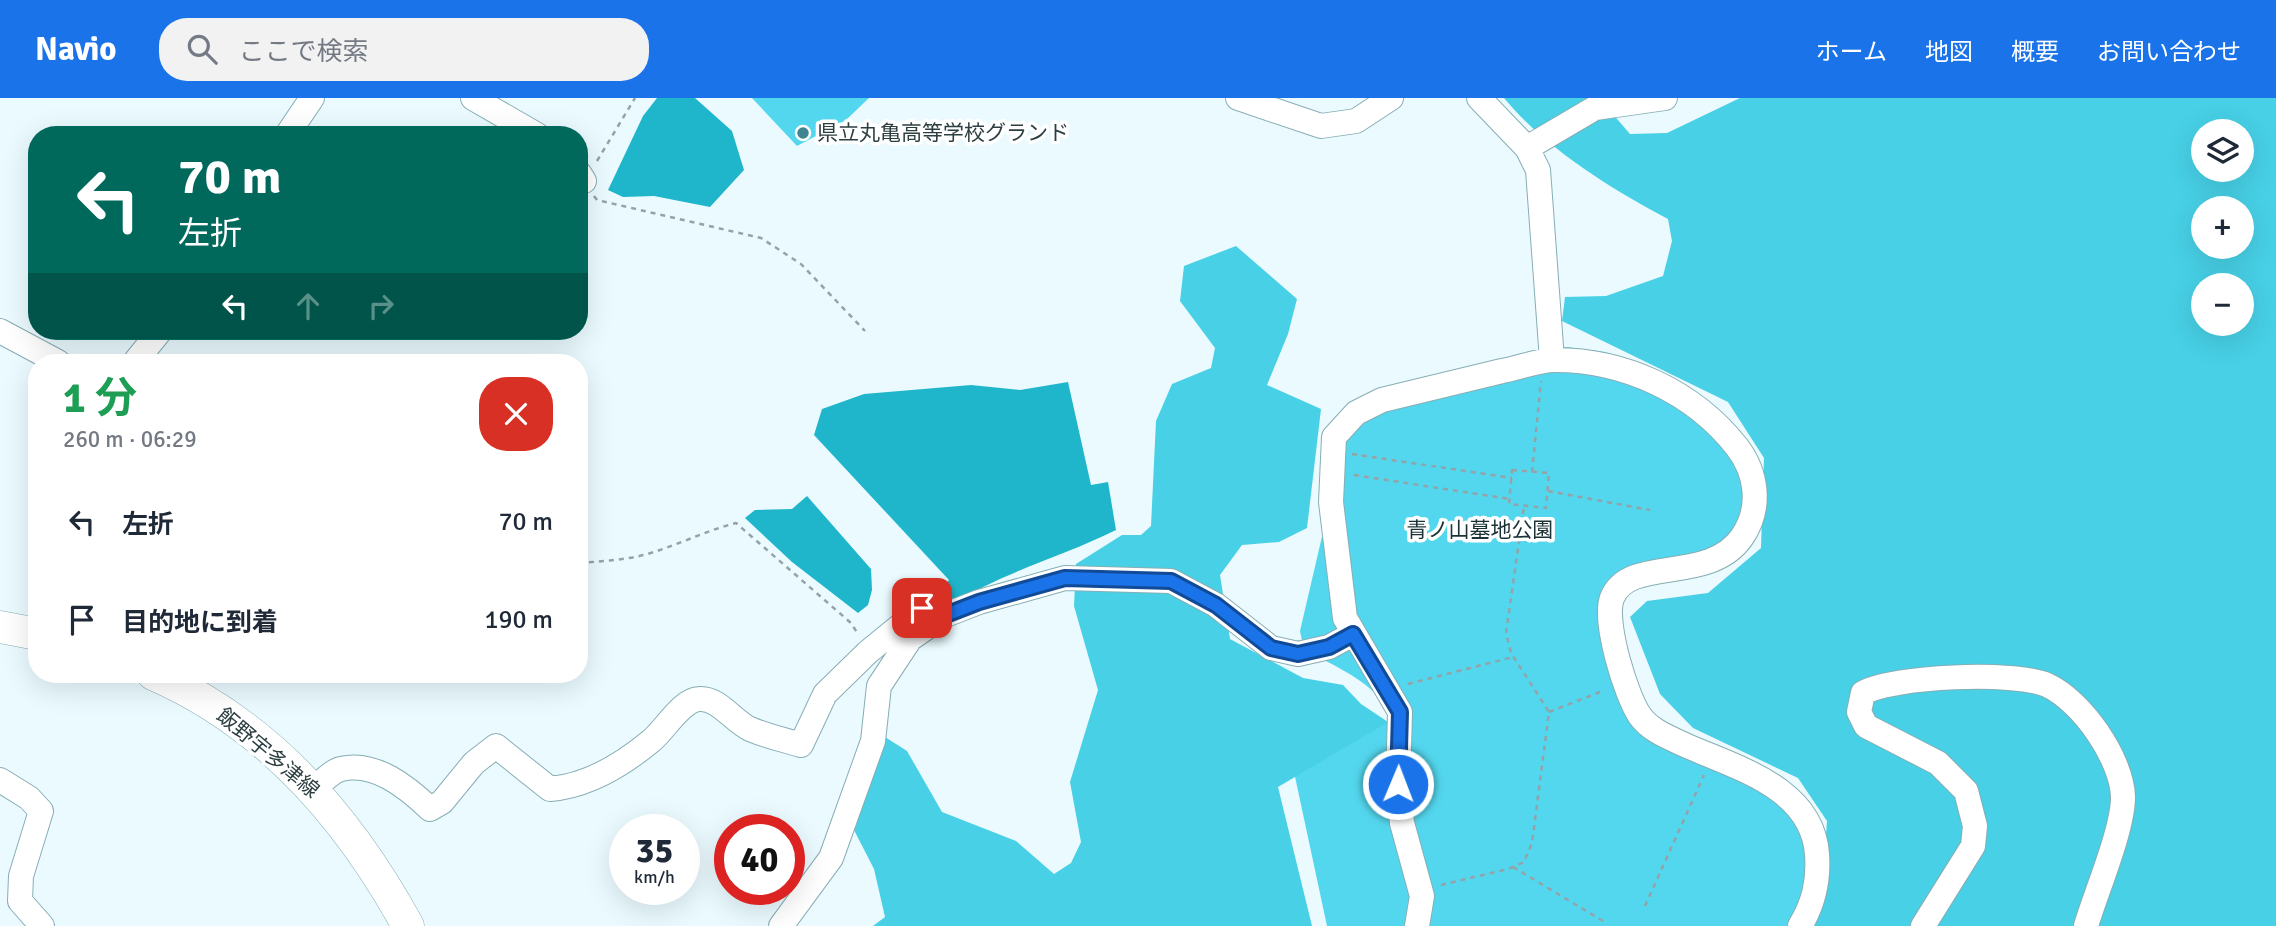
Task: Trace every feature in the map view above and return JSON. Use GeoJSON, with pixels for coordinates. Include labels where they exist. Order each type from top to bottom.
{"type":"FeatureCollection","features":[{"type":"Feature","properties":{"kind":"main road"},"geometry":{"type":"LineString","coordinates":[[0,627],[28,632]]}},
{"type":"Feature","properties":{"kind":"main road","name":"飯野宇多津線"},"geometry":{"type":"LineString","coordinates":[[170,683],[212,706],[283,760],[314,789],[349,830],[408,926]]}},
{"type":"Feature","properties":{"kind":"street"},"geometry":{"type":"LineString","coordinates":[[293,126],[312,98]]}},
{"type":"Feature","properties":{"kind":"street"},"geometry":{"type":"LineString","coordinates":[[473,98],[521,126]]}},
{"type":"Feature","properties":{"kind":"street"},"geometry":{"type":"LineString","coordinates":[[1238,98],[1321,126],[1356,121],[1391,98]]}},
{"type":"Feature","properties":{"kind":"street"},"geometry":{"type":"LineString","coordinates":[[1479,98],[1527,148],[1538,170],[1542,194],[1548,361]]}},
{"type":"Feature","properties":{"kind":"street"},"geometry":{"type":"LineString","coordinates":[[1527,148],[1595,108],[1665,98]]}},
{"type":"Feature","properties":{"kind":"street"},"geometry":{"type":"LineString","coordinates":[[0,331],[43,354]]}},
{"type":"Feature","properties":{"kind":"street"},"geometry":{"type":"LineString","coordinates":[[141,354],[153,340]]}},
{"type":"Feature","properties":{"kind":"street"},"geometry":{"type":"LineString","coordinates":[[1417,926],[1420,890],[1402,823],[1398,784],[1400,712],[1345,618],[1335,555],[1331,461],[1334,437],[1356,413],[1382,400],[1548,361],[1601,363],[1628,370],[1672,391],[1721,428],[1747,461],[1755,488],[1754,512],[1744,535],[1731,550],[1702,565],[1645,572],[1624,584],[1612,596],[1609,612],[1614,652],[1639,715],[1656,732],[1765,780],[1788,797],[1806,817],[1816,841],[1817,885],[1800,926]]}},
{"type":"Feature","properties":{"kind":"street"},"geometry":{"type":"LineString","coordinates":[[781,926],[831,858],[873,741],[879,686],[910,639],[943,616],[979,602],[1065,578],[1171,581],[1216,605],[1271,648],[1298,654],[1329,647],[1353,634]]}},
{"type":"Feature","properties":{"kind":"street"},"geometry":{"type":"LineString","coordinates":[[314,789],[339,769],[361,767],[385,775],[430,808],[442,802],[474,763],[496,746],[550,789],[574,787],[595,779],[652,741],[689,703],[698,698],[710,700],[748,728],[802,745],[825,694],[868,652],[922,608],[933,609],[943,616]]}},
{"type":"Feature","properties":{"kind":"street"},"geometry":{"type":"LineString","coordinates":[[1923,926],[1973,846],[1975,826],[1966,790],[1938,763],[1866,726],[1859,712],[1863,694],[1876,686],[1958,678],[2027,679],[2049,686],[2101,734],[2115,766],[2123,797],[2116,833],[2086,926]]}},
{"type":"Feature","properties":{"kind":"street"},"geometry":{"type":"LineString","coordinates":[[0,780],[29,798],[41,811],[21,876],[20,901],[42,926]]}},
{"type":"Feature","properties":{"kind":"path"},"geometry":{"type":"LineString","coordinates":[[588,168],[635,98]]}},
{"type":"Feature","properties":{"kind":"path"},"geometry":{"type":"LineString","coordinates":[[588,186],[597,200],[761,238],[802,264],[864,331]]}},
{"type":"Feature","properties":{"kind":"path"},"geometry":{"type":"LineString","coordinates":[[1532,472],[1548,361]]}},
{"type":"Feature","properties":{"kind":"path"},"geometry":{"type":"LineString","coordinates":[[1331,461],[1512,478]]}},
{"type":"Feature","properties":{"kind":"path"},"geometry":{"type":"LineString","coordinates":[[1331,461],[1510,499]]}},
{"type":"Feature","properties":{"kind":"path"},"geometry":{"type":"LineString","coordinates":[[1513,470],[1532,472],[1549,473],[1546,508],[1509,504],[1513,470]]}},
{"type":"Feature","properties":{"kind":"path"},"geometry":{"type":"LineString","coordinates":[[1548,491],[1650,510]]}},
{"type":"Feature","properties":{"kind":"path"},"geometry":{"type":"LineString","coordinates":[[1420,890],[1513,867],[1524,862],[1532,843],[1549,712],[1513,657],[1506,633],[1524,506]]}},
{"type":"Feature","properties":{"kind":"path"},"geometry":{"type":"LineString","coordinates":[[588,562],[611,561],[653,553],[708,530],[736,523],[851,623],[868,652]]}},
{"type":"Feature","properties":{"kind":"path"},"geometry":{"type":"LineString","coordinates":[[1385,689],[1513,657]]}},
{"type":"Feature","properties":{"kind":"path"},"geometry":{"type":"LineString","coordinates":[[1549,712],[1626,681]]}},
{"type":"Feature","properties":{"kind":"path"},"geometry":{"type":"LineString","coordinates":[[1645,906],[1712,757]]}},
{"type":"Feature","properties":{"kind":"path"},"geometry":{"type":"LineString","coordinates":[[1513,867],[1603,921]]}},
{"type":"Feature","properties":{"kind":"green space","name":"県立丸亀高等学校グランド"},"geometry":{"type":"Polygon","coordinates":[[[752,98],[869,98],[846,120],[797,146],[752,98]]]}},
{"type":"Feature","properties":{"kind":"green space","name":"青ノ山墓地公園"},"geometry":{"type":"Polygon","coordinates":[[[1567,347],[1605,352],[1634,362],[1748,449],[1738,553],[1714,571],[1647,581],[1633,589],[1620,600],[1621,643],[1650,716],[1818,825],[1808,926],[1327,926],[1294,772],[1388,721],[1380,698],[1369,688],[1304,650],[1300,631],[1324,528],[1334,425],[1518,355],[1567,347]]]}},
{"type":"Feature","properties":{"kind":"shaded area"},"geometry":{"type":"Polygon","coordinates":[[[657,98],[695,98],[732,131],[744,170],[710,207],[654,196],[623,197],[608,190],[643,116],[657,98]]]}},
{"type":"Feature","properties":{"kind":"shaded area"},"geometry":{"type":"Polygon","coordinates":[[[1504,98],[1599,98],[1630,134],[1667,133],[1740,98],[2276,98],[2276,926],[1815,926],[1822,891],[1827,821],[1798,778],[1693,728],[1660,694],[1630,617],[1647,601],[1708,593],[1761,548],[1764,458],[1728,402],[1562,321],[1565,297],[1606,296],[1663,276],[1672,241],[1668,219],[1580,166],[1539,134],[1504,98]]]}},
{"type":"Feature","properties":{"kind":"shaded area"},"geometry":{"type":"Polygon","coordinates":[[[1236,246],[1297,299],[1288,334],[1267,385],[1321,409],[1307,528],[1279,542],[1242,545],[1220,575],[1230,639],[1303,678],[1343,685],[1361,704],[1388,722],[1278,787],[1312,926],[873,926],[885,917],[874,869],[854,830],[885,737],[907,751],[942,812],[1016,841],[1054,874],[1071,863],[1081,842],[1070,782],[1098,690],[1074,606],[1076,564],[1122,535],[1141,535],[1151,526],[1156,421],[1172,384],[1211,368],[1215,348],[1180,301],[1184,266],[1236,246]]]}},
{"type":"Feature","properties":{"kind":"shaded area"},"geometry":{"type":"Polygon","coordinates":[[[1068,382],[1091,485],[1108,482],[1116,530],[995,581],[956,602],[942,588],[949,580],[814,435],[822,409],[864,394],[971,385],[1020,390],[1068,382]]]}},
{"type":"Feature","properties":{"kind":"shaded area"},"geometry":{"type":"Polygon","coordinates":[[[807,496],[871,569],[872,590],[868,605],[858,613],[792,562],[745,518],[755,510],[792,509],[807,496]]]}},
{"type":"Feature","properties":{"kind":"place","name":"県立丸亀高等学校グランド"},"geometry":{"type":"Point","coordinates":[803,133]}},
{"type":"Feature","properties":{"kind":"route"},"geometry":{"type":"LineString","coordinates":[[922,608],[933,609],[943,616],[979,602],[1065,578],[1171,581],[1216,605],[1271,648],[1298,654],[1329,647],[1353,634],[1400,712],[1398,784]]}}]}
